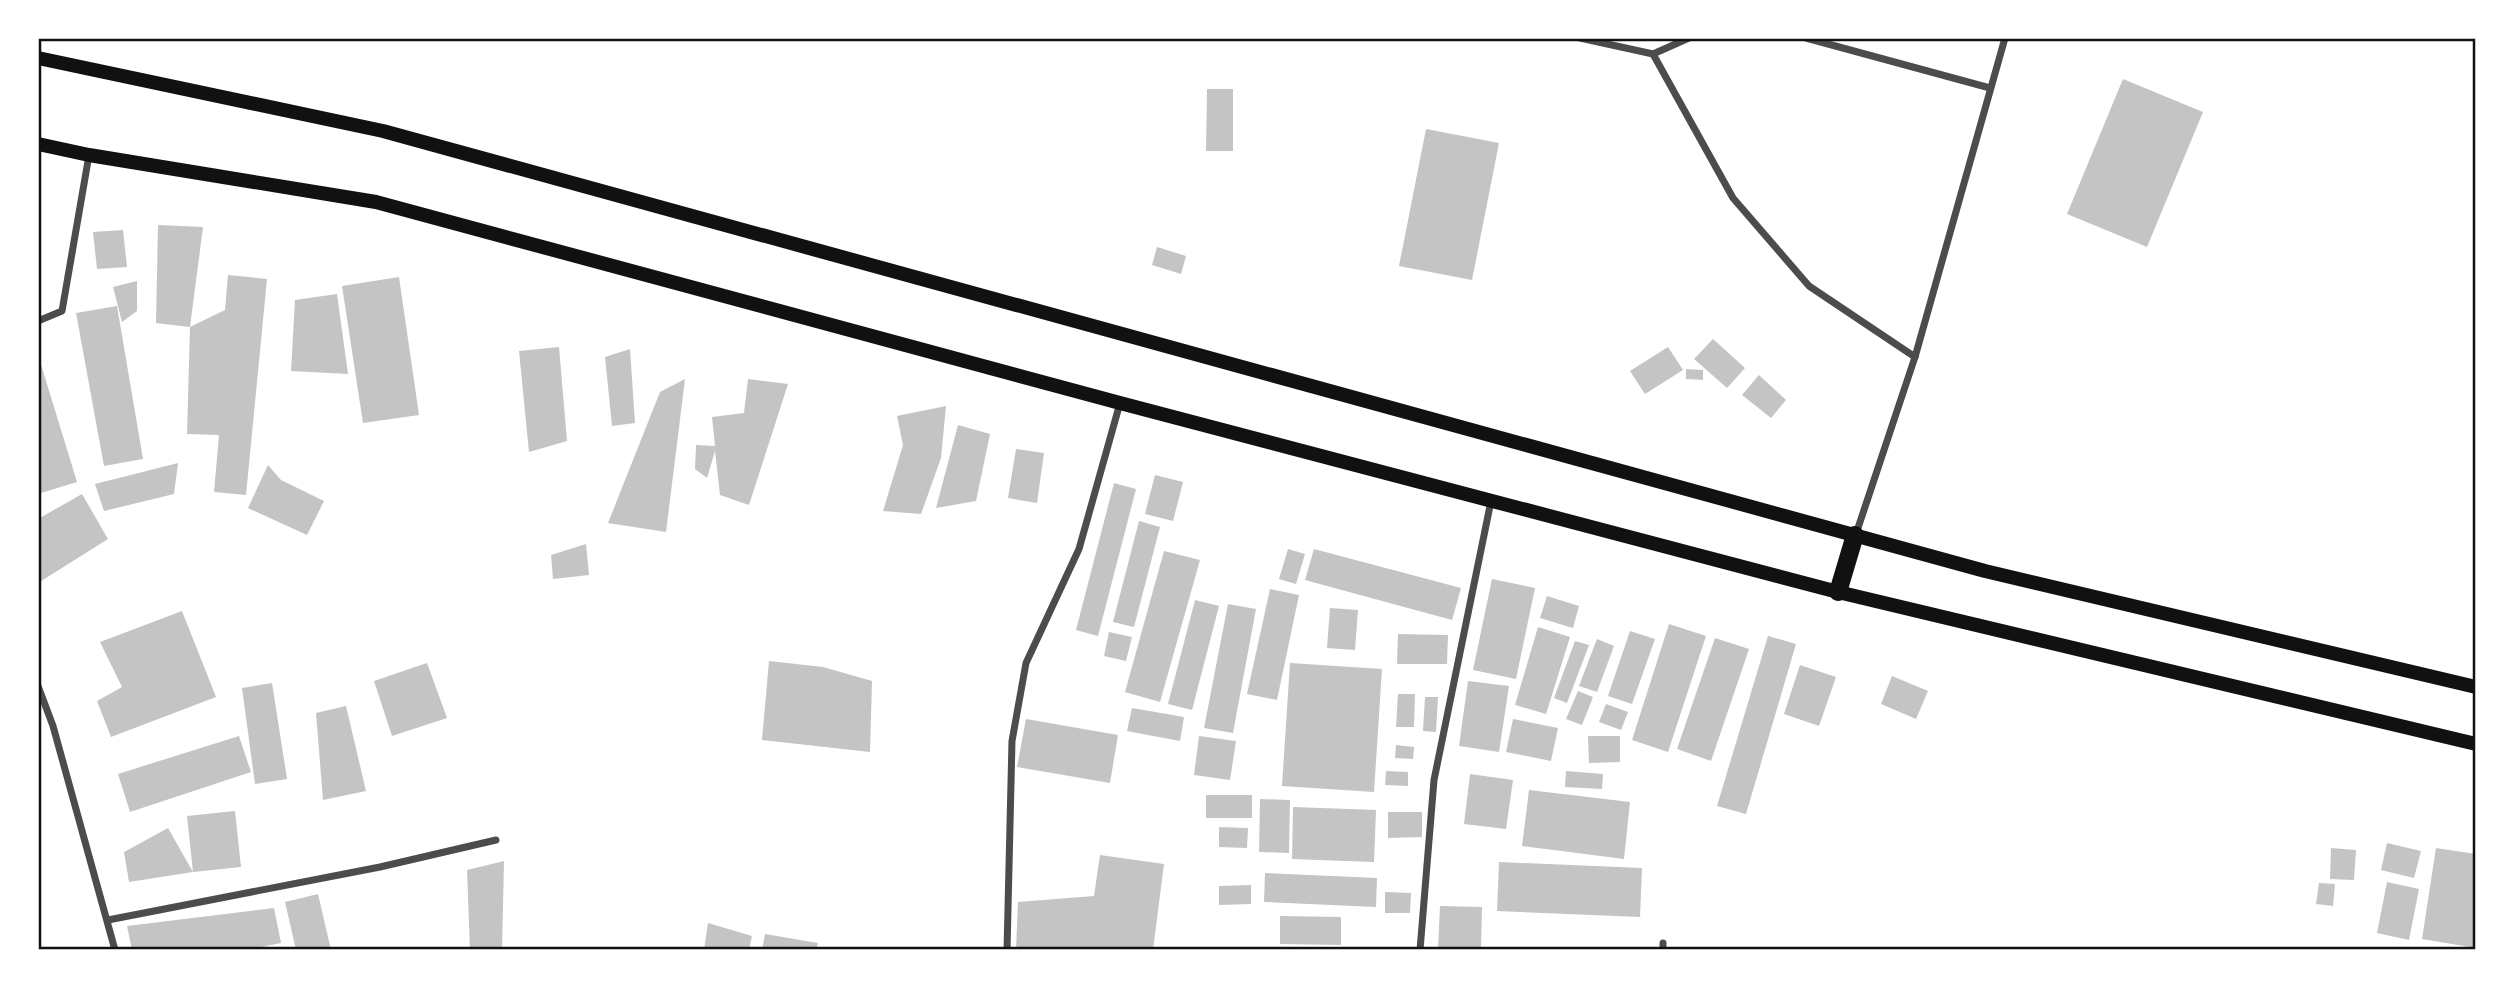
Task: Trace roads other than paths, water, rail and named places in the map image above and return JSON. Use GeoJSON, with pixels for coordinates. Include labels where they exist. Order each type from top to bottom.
{"type":"FeatureCollection","features":[{"type":"Feature","properties":{"kind":"main road"},"geometry":{"type":"LineString","coordinates":[[38,58],[383,131],[1999,574],[2476,687]]}},
{"type":"Feature","properties":{"kind":"main road"},"geometry":{"type":"LineString","coordinates":[[38,144],[89,155],[376,202],[1120,403],[1838,592],[2476,744]]}},
{"type":"Feature","properties":{"kind":"main road"},"geometry":{"type":"LineString","coordinates":[[1838,592],[1856,535]]}},
{"type":"Feature","properties":{"kind":"street"},"geometry":{"type":"LineString","coordinates":[[1580,38],[1653,54],[1689,38]]}},
{"type":"Feature","properties":{"kind":"street"},"geometry":{"type":"LineString","coordinates":[[1806,38],[1990,88]]}},
{"type":"Feature","properties":{"kind":"street"},"geometry":{"type":"LineString","coordinates":[[1856,535],[1915,357],[2005,38]]}},
{"type":"Feature","properties":{"kind":"street"},"geometry":{"type":"LineString","coordinates":[[1653,54],[1733,198],[1809,286],[1915,357]]}},
{"type":"Feature","properties":{"kind":"street"},"geometry":{"type":"LineString","coordinates":[[38,321],[62,311],[89,155]]}},
{"type":"Feature","properties":{"kind":"street"},"geometry":{"type":"LineString","coordinates":[[1007,950],[1012,741],[1026,663],[1079,550],[1120,403]]}},
{"type":"Feature","properties":{"kind":"street"},"geometry":{"type":"LineString","coordinates":[[1420,950],[1434,780],[1492,500]]}},
{"type":"Feature","properties":{"kind":"street"},"geometry":{"type":"LineString","coordinates":[[38,686],[53,726],[115,950]]}},
{"type":"Feature","properties":{"kind":"street"},"geometry":{"type":"LineString","coordinates":[[108,920],[380,867],[496,840]]}}]}
